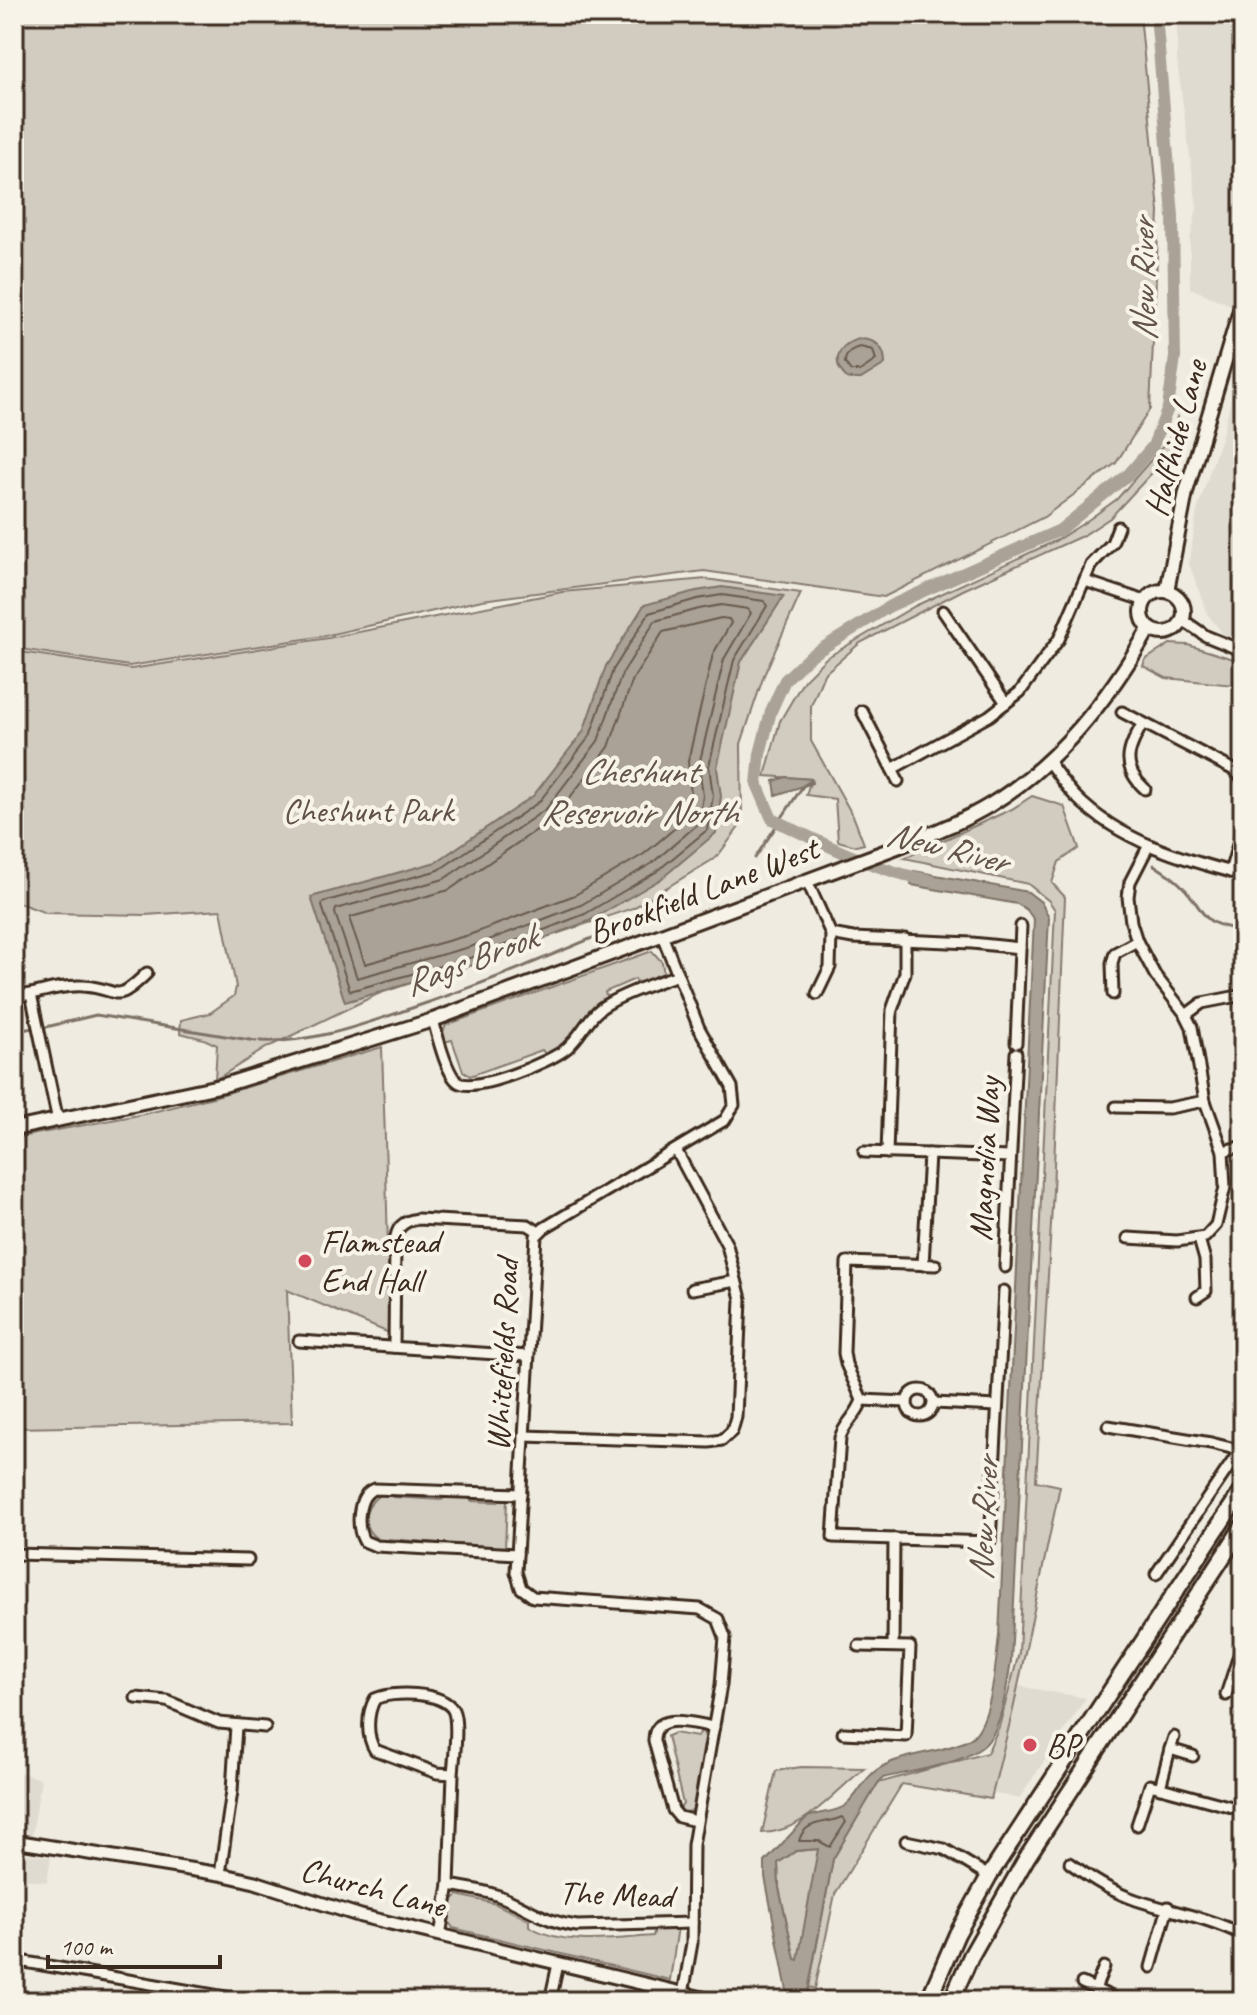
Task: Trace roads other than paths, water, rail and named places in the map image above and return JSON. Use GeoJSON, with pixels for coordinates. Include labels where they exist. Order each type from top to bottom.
{"type":"FeatureCollection","features":[{"type":"Feature","properties":{"kind":"highway"},"geometry":{"type":"LineString","coordinates":[[928,2001],[957,1934],[989,1876],[1243,1489]]}},
{"type":"Feature","properties":{"kind":"highway"},"geometry":{"type":"LineString","coordinates":[[951,2001],[978,1943],[1026,1859],[1243,1526]]}},
{"type":"Feature","properties":{"kind":"main road","name":"Halfhide Lane"},"geometry":{"type":"LineString","coordinates":[[1167,591],[1186,492],[1243,300]]}},
{"type":"Feature","properties":{"kind":"main road"},"geometry":{"type":"LineString","coordinates":[[1167,591],[1178,597],[1182,604],[1183,620],[1179,627],[1168,633],[1149,629],[1142,616],[1145,601],[1154,593],[1167,591]]}},
{"type":"Feature","properties":{"kind":"main road","name":"Brookfield Lane West"},"geometry":{"type":"LineString","coordinates":[[14,1129],[224,1085],[433,1020],[951,825],[989,805],[1048,761],[1078,731],[1106,696],[1149,629]]}},
{"type":"Feature","properties":{"kind":"street"},"geometry":{"type":"LineString","coordinates":[[892,769],[943,743],[1020,692],[1059,639],[1091,565],[1112,543],[1118,527]]}},
{"type":"Feature","properties":{"kind":"street"},"geometry":{"type":"LineString","coordinates":[[1085,581],[1145,601]]}},
{"type":"Feature","properties":{"kind":"street"},"geometry":{"type":"LineString","coordinates":[[943,611],[1006,703]]}},
{"type":"Feature","properties":{"kind":"street"},"geometry":{"type":"LineString","coordinates":[[1183,620],[1206,636],[1243,651]]}},
{"type":"Feature","properties":{"kind":"street"},"geometry":{"type":"LineString","coordinates":[[862,711],[898,781]]}},
{"type":"Feature","properties":{"kind":"street"},"geometry":{"type":"LineString","coordinates":[[1122,712],[1234,770],[1243,780]]}},
{"type":"Feature","properties":{"kind":"street"},"geometry":{"type":"LineString","coordinates":[[1143,723],[1130,747],[1128,758],[1132,775],[1145,789]]}},
{"type":"Feature","properties":{"kind":"street"},"geometry":{"type":"LineString","coordinates":[[1048,761],[1074,795],[1100,818],[1149,845],[1243,875]]}},
{"type":"Feature","properties":{"kind":"street"},"geometry":{"type":"LineString","coordinates":[[1230,872],[1243,827]]}},
{"type":"Feature","properties":{"kind":"street"},"geometry":{"type":"LineString","coordinates":[[1128,1238],[1199,1239],[1213,1230],[1221,1213],[1225,1187],[1223,1151],[1205,1101],[1192,1027],[1155,975],[1137,941],[1128,907],[1134,872],[1149,845]]}},
{"type":"Feature","properties":{"kind":"street"},"geometry":{"type":"LineString","coordinates":[[807,881],[831,934],[830,967],[817,994]]}},
{"type":"Feature","properties":{"kind":"street","name":"Magnolia Way"},"geometry":{"type":"LineString","coordinates":[[1005,1267],[1021,926]]}},
{"type":"Feature","properties":{"kind":"street"},"geometry":{"type":"LineString","coordinates":[[831,934],[1020,948]]}},
{"type":"Feature","properties":{"kind":"street","name":"Whitefields Road"},"geometry":{"type":"LineString","coordinates":[[662,935],[699,1028],[732,1087],[735,1100],[733,1111],[725,1120],[539,1232],[534,1243],[517,1554],[518,1582],[533,1597],[700,1609],[718,1619],[725,1637],[721,1685],[696,1821],[692,1859],[691,1952],[683,1994]]}},
{"type":"Feature","properties":{"kind":"street"},"geometry":{"type":"LineString","coordinates":[[887,1153],[892,1010],[905,973],[905,939]]}},
{"type":"Feature","properties":{"kind":"street"},"geometry":{"type":"LineString","coordinates":[[1113,994],[1112,963],[1115,953],[1137,941]]}},
{"type":"Feature","properties":{"kind":"street"},"geometry":{"type":"LineString","coordinates":[[14,997],[83,986],[120,993],[132,988],[147,973]]}},
{"type":"Feature","properties":{"kind":"street"},"geometry":{"type":"LineString","coordinates":[[433,1020],[451,1074],[458,1083],[474,1086],[558,1056],[573,1043],[603,1006],[678,975]]}},
{"type":"Feature","properties":{"kind":"street"},"geometry":{"type":"LineString","coordinates":[[31,994],[58,1121]]}},
{"type":"Feature","properties":{"kind":"street"},"geometry":{"type":"LineString","coordinates":[[1186,1015],[1202,1003],[1243,995]]}},
{"type":"Feature","properties":{"kind":"street"},"geometry":{"type":"LineString","coordinates":[[1116,1107],[1169,1108],[1205,1101]]}},
{"type":"Feature","properties":{"kind":"street"},"geometry":{"type":"LineString","coordinates":[[1223,1151],[1243,1146]]}},
{"type":"Feature","properties":{"kind":"street"},"geometry":{"type":"LineString","coordinates":[[524,1436],[690,1442],[722,1440],[732,1431],[740,1383],[741,1299],[732,1260],[716,1220],[676,1150]]}},
{"type":"Feature","properties":{"kind":"street"},"geometry":{"type":"LineString","coordinates":[[864,1152],[1010,1157]]}},
{"type":"Feature","properties":{"kind":"street"},"geometry":{"type":"LineString","coordinates":[[923,1265],[929,1154]]}},
{"type":"Feature","properties":{"kind":"street"},"geometry":{"type":"LineString","coordinates":[[394,1347],[395,1239],[398,1228],[404,1222],[418,1219],[528,1225],[539,1232]]}},
{"type":"Feature","properties":{"kind":"street"},"geometry":{"type":"LineString","coordinates":[[1197,1297],[1206,1291],[1205,1260],[1199,1239]]}},
{"type":"Feature","properties":{"kind":"street"},"geometry":{"type":"LineString","coordinates":[[893,1646],[894,1539],[833,1537],[840,1438],[862,1400],[844,1353],[847,1262],[936,1265]]}},
{"type":"Feature","properties":{"kind":"street"},"geometry":{"type":"LineString","coordinates":[[692,1289],[736,1281]]}},
{"type":"Feature","properties":{"kind":"street","name":"Magnolia Way"},"geometry":{"type":"LineString","coordinates":[[894,1539],[990,1542],[1004,1291]]}},
{"type":"Feature","properties":{"kind":"street"},"geometry":{"type":"LineString","coordinates":[[299,1341],[528,1356]]}},
{"type":"Feature","properties":{"kind":"street"},"geometry":{"type":"LineString","coordinates":[[919,1389],[931,1394],[934,1403],[930,1412],[922,1416],[910,1411],[907,1402],[911,1394],[919,1389]]}},
{"type":"Feature","properties":{"kind":"street"},"geometry":{"type":"LineString","coordinates":[[862,1400],[907,1402]]}},
{"type":"Feature","properties":{"kind":"street"},"geometry":{"type":"LineString","coordinates":[[934,1403],[997,1406]]}},
{"type":"Feature","properties":{"kind":"street"},"geometry":{"type":"LineString","coordinates":[[1108,1426],[1242,1449],[1156,1574]]}},
{"type":"Feature","properties":{"kind":"street"},"geometry":{"type":"LineString","coordinates":[[517,1554],[376,1546],[364,1541],[360,1531],[363,1497],[367,1491],[374,1489],[521,1494]]}},
{"type":"Feature","properties":{"kind":"street"},"geometry":{"type":"LineString","coordinates":[[14,1554],[248,1560]]}},
{"type":"Feature","properties":{"kind":"street"},"geometry":{"type":"LineString","coordinates":[[843,1733],[906,1736],[910,1647],[859,1646]]}},
{"type":"Feature","properties":{"kind":"street"},"geometry":{"type":"LineString","coordinates":[[1226,1695],[1243,1650]]}},
{"type":"Feature","properties":{"kind":"street"},"geometry":{"type":"LineString","coordinates":[[440,1935],[449,1885],[455,1720],[451,1708],[431,1697],[418,1694],[387,1695],[375,1699],[370,1709],[369,1736],[375,1750],[437,1773],[453,1774]]}},
{"type":"Feature","properties":{"kind":"street"},"geometry":{"type":"LineString","coordinates":[[136,1698],[167,1701],[212,1721],[265,1727]]}},
{"type":"Feature","properties":{"kind":"street"},"geometry":{"type":"LineString","coordinates":[[696,1821],[679,1817],[673,1810],[654,1733],[659,1726],[672,1720],[714,1727]]}},
{"type":"Feature","properties":{"kind":"street"},"geometry":{"type":"LineString","coordinates":[[220,1874],[232,1791],[236,1726]]}},
{"type":"Feature","properties":{"kind":"street"},"geometry":{"type":"LineString","coordinates":[[1160,1788],[1174,1737]]}},
{"type":"Feature","properties":{"kind":"street"},"geometry":{"type":"LineString","coordinates":[[1170,1749],[1193,1756]]}},
{"type":"Feature","properties":{"kind":"street"},"geometry":{"type":"LineString","coordinates":[[1137,1825],[1150,1785],[1243,1810]]}},
{"type":"Feature","properties":{"kind":"street","name":"Church Lane"},"geometry":{"type":"LineString","coordinates":[[14,1841],[220,1874],[255,1882],[328,1907],[715,2001]]}},
{"type":"Feature","properties":{"kind":"street"},"geometry":{"type":"LineString","coordinates":[[906,1841],[944,1849],[989,1876]]}},
{"type":"Feature","properties":{"kind":"street"},"geometry":{"type":"LineString","coordinates":[[1070,1863],[1115,1892],[1213,1921],[1243,1935]]}},
{"type":"Feature","properties":{"kind":"street","name":"The Mead"},"geometry":{"type":"LineString","coordinates":[[449,1885],[501,1897],[559,1924],[692,1923]]}},
{"type":"Feature","properties":{"kind":"street"},"geometry":{"type":"LineString","coordinates":[[1151,1967],[1168,1907]]}},
{"type":"Feature","properties":{"kind":"street"},"geometry":{"type":"LineString","coordinates":[[14,1960],[248,2001]]}},
{"type":"Feature","properties":{"kind":"street"},"geometry":{"type":"LineString","coordinates":[[550,2001],[558,1964]]}},
{"type":"Feature","properties":{"kind":"street"},"geometry":{"type":"LineString","coordinates":[[1095,1989],[1104,1967]]}},
{"type":"Feature","properties":{"kind":"street"},"geometry":{"type":"LineString","coordinates":[[1082,1983],[1120,2001]]}},
{"type":"Feature","properties":{"kind":"water"},"geometry":{"type":"Polygon","coordinates":[[[859,339],[878,345],[885,364],[861,379],[848,379],[839,367],[838,355],[845,346],[859,339]]]}},
{"type":"Feature","properties":{"kind":"water","name":"Cheshunt Reservoir North"},"geometry":{"type":"Polygon","coordinates":[[[722,587],[784,596],[741,662],[717,768],[721,796],[716,833],[661,879],[589,921],[480,963],[345,1002],[311,897],[436,862],[533,796],[583,732],[606,666],[644,605],[722,587]]]}},
{"type":"Feature","properties":{"kind":"water"},"geometry":{"type":"Polygon","coordinates":[[[786,777],[811,779],[812,783],[776,795],[774,781],[786,777]]]}},
{"type":"Feature","properties":{"kind":"water"},"geometry":{"type":"Polygon","coordinates":[[[914,871],[1028,892],[1041,902],[1049,918],[1011,1661],[998,1723],[981,1748],[956,1760],[883,1778],[878,1783],[833,1859],[806,2001],[789,2001],[765,1877],[765,1862],[806,1818],[846,1805],[878,1769],[905,1757],[948,1748],[976,1733],[988,1708],[999,1635],[1034,920],[1027,910],[1017,904],[911,885],[914,871]],[[818,1849],[796,1851],[778,1863],[779,1888],[795,1959],[798,1960],[818,1849]]]}},
{"type":"Feature","properties":{"kind":"waterway","name":"New River"},"geometry":{"type":"LineString","coordinates":[[929,880],[869,863],[772,819],[757,784],[760,754],[771,711],[785,680],[810,656],[890,606],[1060,530],[1129,474],[1153,446],[1168,408],[1175,357],[1173,216],[1156,14]]}},
{"type":"Feature","properties":{"kind":"waterway","name":"Rags Brook"},"geometry":{"type":"LineString","coordinates":[[755,858],[803,786],[811,781]]}},
{"type":"Feature","properties":{"kind":"waterway","name":"Rags Brook"},"geometry":{"type":"LineString","coordinates":[[1154,865],[1180,884],[1210,920],[1243,930]]}},
{"type":"Feature","properties":{"kind":"waterway","name":"Rags Brook"},"geometry":{"type":"LineString","coordinates":[[260,1041],[315,1037],[440,999],[689,897]]}},
{"type":"Feature","properties":{"kind":"waterway","name":"Rags Brook"},"geometry":{"type":"LineString","coordinates":[[42,1028],[96,1015],[256,1041]]}},
{"type":"Feature","properties":{"kind":"waterway","name":"Rags Brook"},"geometry":{"type":"LineString","coordinates":[[14,1031],[34,1028]]}},
{"type":"Feature","properties":{"kind":"place","name":"Flamstead End Hall"},"geometry":{"type":"Point","coordinates":[305,1261]}},
{"type":"Feature","properties":{"kind":"place","name":"BP"},"geometry":{"type":"Point","coordinates":[1030,1745]}},
{"type":"Feature","properties":{"kind":"park label","name":"Cheshunt Park"},"geometry":{"type":"Point","coordinates":[368,810]}}]}
